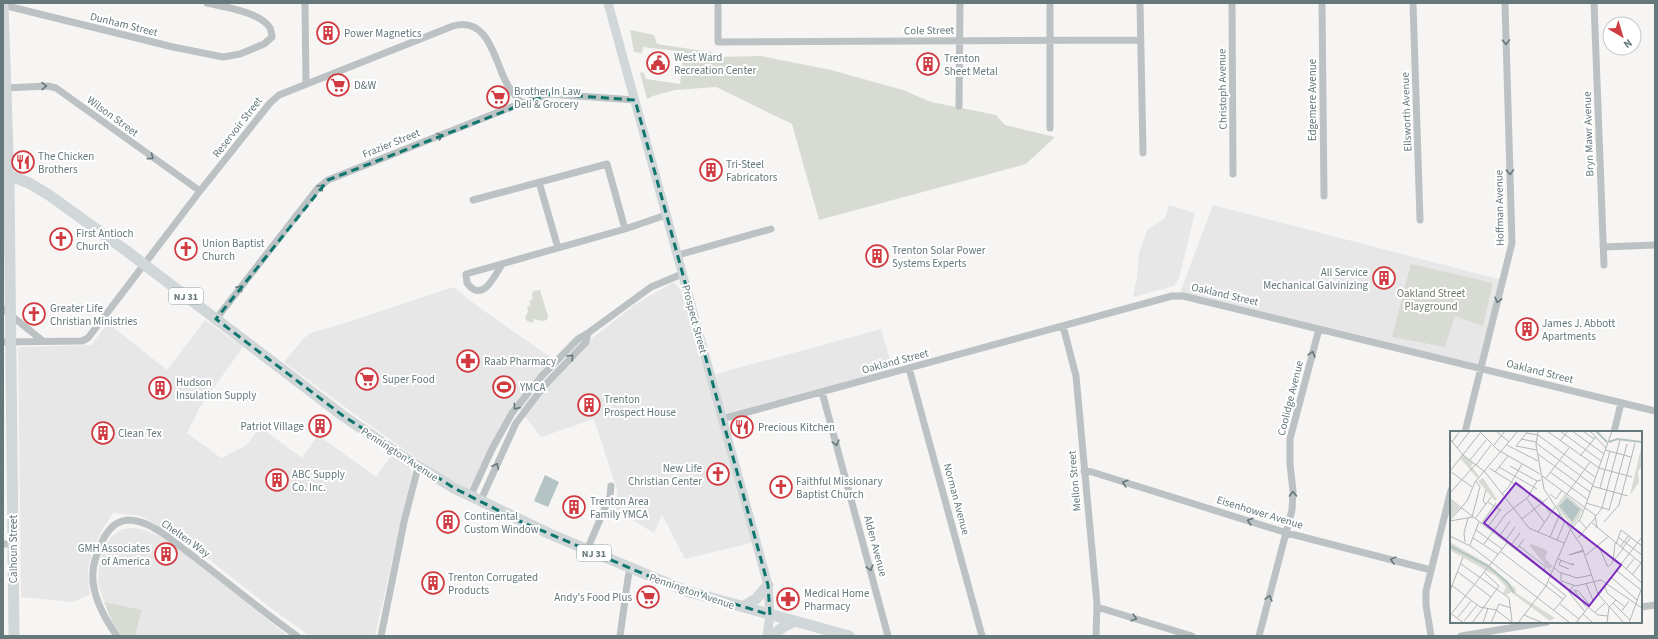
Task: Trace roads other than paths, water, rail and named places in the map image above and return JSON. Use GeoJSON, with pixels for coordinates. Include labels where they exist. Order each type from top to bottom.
{"type":"FeatureCollection","features":[{"type":"Feature","properties":{"kind":"main road","name":"Calhoun Street"},"geometry":{"type":"LineString","coordinates":[[3,6],[6,174],[8,544],[14,636]]}},
{"type":"Feature","properties":{"kind":"main road","name":"Pennington Avenue"},"geometry":{"type":"LineString","coordinates":[[6,174],[46,193],[144,264],[342,415],[418,467],[475,499],[630,569],[686,591],[849,636]]}},
{"type":"Feature","properties":{"kind":"main road"},"geometry":{"type":"LineString","coordinates":[[743,607],[756,599],[768,585]]}},
{"type":"Feature","properties":{"kind":"main road"},"geometry":{"type":"LineString","coordinates":[[772,636],[783,627],[795,621]]}},
{"type":"Feature","properties":{"kind":"street","name":"Dunham Street"},"geometry":{"type":"LineString","coordinates":[[3,6],[173,48],[223,57],[240,54],[264,44],[272,37],[270,28],[263,20],[248,13],[207,3]]}},
{"type":"Feature","properties":{"kind":"street"},"geometry":{"type":"LineString","coordinates":[[305,3],[306,84]]}},
{"type":"Feature","properties":{"kind":"street","name":"Prospect Street"},"geometry":{"type":"LineString","coordinates":[[608,3],[768,585],[770,615],[767,636]]}},
{"type":"Feature","properties":{"kind":"street","name":"Cole Street"},"geometry":{"type":"LineString","coordinates":[[718,3],[718,42],[1140,40]]}},
{"type":"Feature","properties":{"kind":"street"},"geometry":{"type":"LineString","coordinates":[[959,106],[960,3]]}},
{"type":"Feature","properties":{"kind":"street"},"geometry":{"type":"LineString","coordinates":[[1050,3],[1050,128]]}},
{"type":"Feature","properties":{"kind":"street"},"geometry":{"type":"LineString","coordinates":[[1140,3],[1143,153]]}},
{"type":"Feature","properties":{"kind":"street","name":"Christoph Avenue"},"geometry":{"type":"LineString","coordinates":[[1232,3],[1234,174]]}},
{"type":"Feature","properties":{"kind":"street","name":"Edgemere Avenue"},"geometry":{"type":"LineString","coordinates":[[1322,3],[1324,196]]}},
{"type":"Feature","properties":{"kind":"street","name":"Ellsworth Avenue"},"geometry":{"type":"LineString","coordinates":[[1414,3],[1420,220]]}},
{"type":"Feature","properties":{"kind":"street","name":"Hoffman Avenue"},"geometry":{"type":"LineString","coordinates":[[1465,431],[1512,243],[1505,3]]}},
{"type":"Feature","properties":{"kind":"street","name":"Bryn Mawr Avenue"},"geometry":{"type":"LineString","coordinates":[[1594,3],[1604,265]]}},
{"type":"Feature","properties":{"kind":"street","name":"Reservoir Street"},"geometry":{"type":"LineString","coordinates":[[43,341],[86,340],[200,191],[275,98],[306,84],[453,26],[463,24],[475,27],[485,35],[506,82],[522,103]]}},
{"type":"Feature","properties":{"kind":"street","name":"Wilson Street"},"geometry":{"type":"LineString","coordinates":[[5,88],[48,86],[56,88],[200,191]]}},
{"type":"Feature","properties":{"kind":"street","name":"Frazier Street"},"geometry":{"type":"LineString","coordinates":[[216,319],[318,188],[328,180],[522,103],[549,94],[634,100]]}},
{"type":"Feature","properties":{"kind":"street"},"geometry":{"type":"LineString","coordinates":[[473,200],[607,164],[625,229]]}},
{"type":"Feature","properties":{"kind":"street"},"geometry":{"type":"LineString","coordinates":[[539,182],[558,248]]}},
{"type":"Feature","properties":{"kind":"street"},"geometry":{"type":"LineString","coordinates":[[502,264],[489,285],[484,289],[473,289],[467,283],[466,274],[625,229],[666,215]]}},
{"type":"Feature","properties":{"kind":"street"},"geometry":{"type":"LineString","coordinates":[[678,255],[771,229]]}},
{"type":"Feature","properties":{"kind":"street"},"geometry":{"type":"LineString","coordinates":[[1603,247],[1655,245]]}},
{"type":"Feature","properties":{"kind":"street"},"geometry":{"type":"LineString","coordinates":[[475,499],[492,449],[512,413],[541,377],[578,339],[651,287],[682,274]]}},
{"type":"Feature","properties":{"kind":"street","name":"Oakland Street"},"geometry":{"type":"LineString","coordinates":[[722,419],[1172,296],[1183,296],[1655,411]]}},
{"type":"Feature","properties":{"kind":"street"},"geometry":{"type":"LineString","coordinates":[[7,312],[43,341]]}},
{"type":"Feature","properties":{"kind":"street","name":"Mellon Street"},"geometry":{"type":"LineString","coordinates":[[1064,326],[1076,376],[1097,607],[1096,636]]}},
{"type":"Feature","properties":{"kind":"street","name":"Coolidge Avenue"},"geometry":{"type":"LineString","coordinates":[[1259,636],[1287,533],[1293,504],[1290,439],[1319,329]]}},
{"type":"Feature","properties":{"kind":"street"},"geometry":{"type":"LineString","coordinates":[[475,499],[516,423],[544,386],[586,342],[588,333]]}},
{"type":"Feature","properties":{"kind":"street"},"geometry":{"type":"LineString","coordinates":[[7,342],[43,341]]}},
{"type":"Feature","properties":{"kind":"street","name":"Norman Avenue"},"geometry":{"type":"LineString","coordinates":[[910,368],[982,636]]}},
{"type":"Feature","properties":{"kind":"street","name":"Alden Avenue"},"geometry":{"type":"LineString","coordinates":[[822,392],[888,636]]}},
{"type":"Feature","properties":{"kind":"street"},"geometry":{"type":"LineString","coordinates":[[1614,431],[1621,403]]}},
{"type":"Feature","properties":{"kind":"street"},"geometry":{"type":"LineString","coordinates":[[381,636],[404,522],[418,467]]}},
{"type":"Feature","properties":{"kind":"street","name":"Eisenhower Avenue"},"geometry":{"type":"LineString","coordinates":[[1084,471],[1092,472],[1287,533],[1431,570]]}},
{"type":"Feature","properties":{"kind":"street"},"geometry":{"type":"LineString","coordinates":[[587,550],[610,496],[610,486]]}},
{"type":"Feature","properties":{"kind":"street"},"geometry":{"type":"LineString","coordinates":[[1431,636],[1425,595],[1450,494]]}},
{"type":"Feature","properties":{"kind":"street","name":"Chelten Way"},"geometry":{"type":"LineString","coordinates":[[117,636],[107,621],[93,580],[95,560],[102,540],[113,526],[127,520],[154,528],[224,578],[297,636]]}},
{"type":"Feature","properties":{"kind":"street"},"geometry":{"type":"LineString","coordinates":[[620,636],[630,569]]}},
{"type":"Feature","properties":{"kind":"street"},"geometry":{"type":"LineString","coordinates":[[1642,607],[1655,604]]}},
{"type":"Feature","properties":{"kind":"street"},"geometry":{"type":"LineString","coordinates":[[1097,607],[1192,636]]}},
{"type":"Feature","properties":{"kind":"street"},"geometry":{"type":"LineString","coordinates":[[1461,636],[1541,623]]}},
{"type":"Feature","properties":{"kind":"place","name":"Power Magnetics"},"geometry":{"type":"Point","coordinates":[328,33]}},
{"type":"Feature","properties":{"kind":"place","name":"West Ward Recreation Center"},"geometry":{"type":"Point","coordinates":[658,63]}},
{"type":"Feature","properties":{"kind":"place","name":"Trenton Sheet Metal"},"geometry":{"type":"Point","coordinates":[928,64]}},
{"type":"Feature","properties":{"kind":"place","name":"D&W"},"geometry":{"type":"Point","coordinates":[338,85]}},
{"type":"Feature","properties":{"kind":"place","name":"Brother In Law Deli & Grocery"},"geometry":{"type":"Point","coordinates":[498,97]}},
{"type":"Feature","properties":{"kind":"place","name":"The Chicken Brothers"},"geometry":{"type":"Point","coordinates":[23,162]}},
{"type":"Feature","properties":{"kind":"place","name":"Tri-Steel Fabricators"},"geometry":{"type":"Point","coordinates":[711,170]}},
{"type":"Feature","properties":{"kind":"place","name":"First Antioch Church"},"geometry":{"type":"Point","coordinates":[61,239]}},
{"type":"Feature","properties":{"kind":"place","name":"Union Baptist Church"},"geometry":{"type":"Point","coordinates":[186,249]}},
{"type":"Feature","properties":{"kind":"place","name":"Trenton Solar Power Systems Experts"},"geometry":{"type":"Point","coordinates":[877,256]}},
{"type":"Feature","properties":{"kind":"place","name":"All Service Mechanical Galvinizing"},"geometry":{"type":"Point","coordinates":[1384,278]}},
{"type":"Feature","properties":{"kind":"place","name":"Greater Life Christian Ministries"},"geometry":{"type":"Point","coordinates":[34,314]}},
{"type":"Feature","properties":{"kind":"place","name":"James J. Abbott Apartments"},"geometry":{"type":"Point","coordinates":[1527,329]}},
{"type":"Feature","properties":{"kind":"place","name":"Raab Pharmacy"},"geometry":{"type":"Point","coordinates":[468,361]}},
{"type":"Feature","properties":{"kind":"place","name":"Super Food"},"geometry":{"type":"Point","coordinates":[367,379]}},
{"type":"Feature","properties":{"kind":"place","name":"YMCA"},"geometry":{"type":"Point","coordinates":[504,387]}},
{"type":"Feature","properties":{"kind":"place","name":"Hudson Insulation Supply"},"geometry":{"type":"Point","coordinates":[160,388]}},
{"type":"Feature","properties":{"kind":"place","name":"Trenton Prospect House"},"geometry":{"type":"Point","coordinates":[589,405]}},
{"type":"Feature","properties":{"kind":"place","name":"Patriot Village"},"geometry":{"type":"Point","coordinates":[320,426]}},
{"type":"Feature","properties":{"kind":"place","name":"Precious Kitchen"},"geometry":{"type":"Point","coordinates":[742,427]}},
{"type":"Feature","properties":{"kind":"place","name":"Clean Tex"},"geometry":{"type":"Point","coordinates":[103,433]}},
{"type":"Feature","properties":{"kind":"place","name":"New Life Christian Center"},"geometry":{"type":"Point","coordinates":[718,474]}},
{"type":"Feature","properties":{"kind":"place","name":"ABC Supply Co. Inc."},"geometry":{"type":"Point","coordinates":[277,480]}},
{"type":"Feature","properties":{"kind":"place","name":"Faithful Missionary Baptist Church"},"geometry":{"type":"Point","coordinates":[781,487]}},
{"type":"Feature","properties":{"kind":"place","name":"Trenton Area Family YMCA"},"geometry":{"type":"Point","coordinates":[574,507]}},
{"type":"Feature","properties":{"kind":"place","name":"Continental Custom Window"},"geometry":{"type":"Point","coordinates":[448,522]}},
{"type":"Feature","properties":{"kind":"place","name":"GMH Associates of America"},"geometry":{"type":"Point","coordinates":[166,554]}},
{"type":"Feature","properties":{"kind":"place","name":"Trenton Corrugated Products"},"geometry":{"type":"Point","coordinates":[433,583]}},
{"type":"Feature","properties":{"kind":"place","name":"Andy's Food Plus"},"geometry":{"type":"Point","coordinates":[648,597]}},
{"type":"Feature","properties":{"kind":"place","name":"Medical Home Pharmacy"},"geometry":{"type":"Point","coordinates":[788,599]}},
{"type":"Feature","properties":{"kind":"park label","name":"Oakland Street Playground"},"geometry":{"type":"Point","coordinates":[1431,299]}}]}
